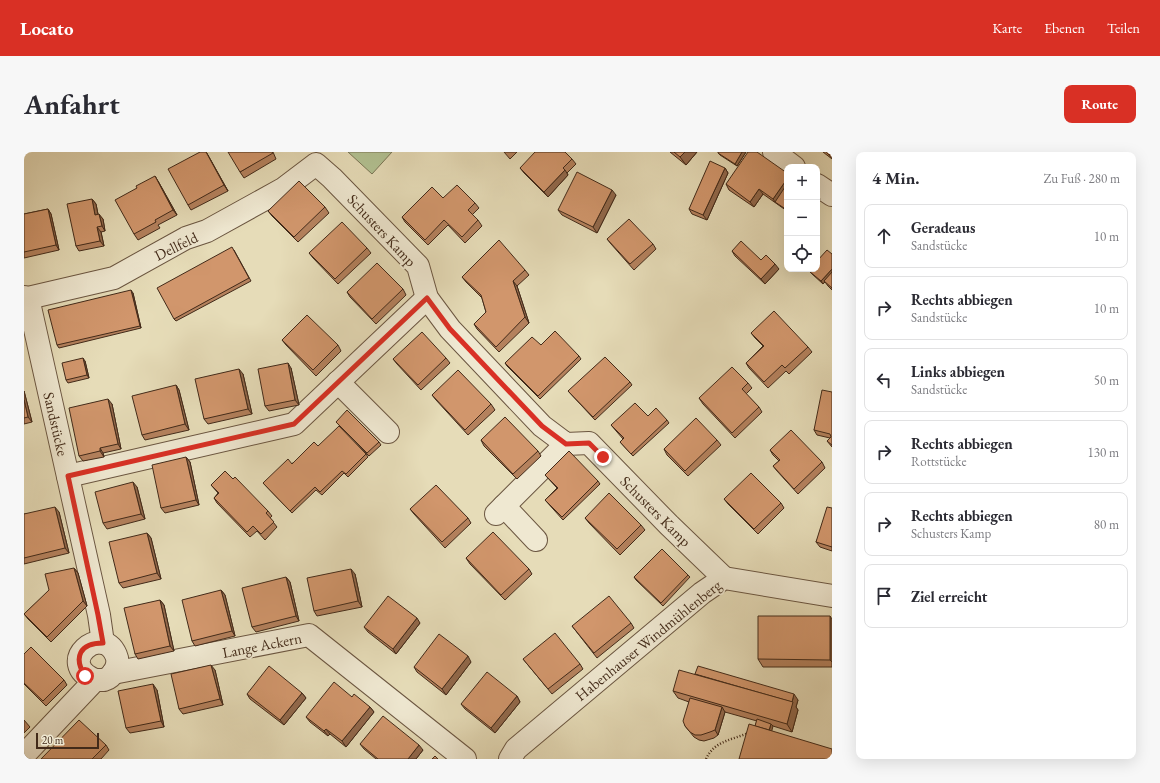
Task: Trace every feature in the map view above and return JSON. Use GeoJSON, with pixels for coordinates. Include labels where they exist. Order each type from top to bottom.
{"type":"FeatureCollection","features":[{"type":"Feature","properties":{"kind":"street"},"geometry":{"type":"LineString","coordinates":[[774,152],[790,164]]}},
{"type":"Feature","properties":{"kind":"street","name":"Schusters Kamp"},"geometry":{"type":"LineString","coordinates":[[316,164],[332,178],[418,266],[427,298],[450,329],[536,420],[566,444],[589,443],[669,525],[724,578]]}},
{"type":"Feature","properties":{"kind":"street","name":"Dellfeld"},"geometry":{"type":"LineString","coordinates":[[26,298],[114,278],[186,238],[207,231],[283,189],[316,164]]}},
{"type":"Feature","properties":{"kind":"street"},"geometry":{"type":"LineString","coordinates":[[820,186],[832,195]]}},
{"type":"Feature","properties":{"kind":"street","name":"Sandstücke"},"geometry":{"type":"LineString","coordinates":[[26,298],[68,476],[103,643]]}},
{"type":"Feature","properties":{"kind":"street"},"geometry":{"type":"LineString","coordinates":[[68,476],[294,424],[427,298]]}},
{"type":"Feature","properties":{"kind":"street"},"geometry":{"type":"LineString","coordinates":[[338,382],[388,432]]}},
{"type":"Feature","properties":{"kind":"street"},"geometry":{"type":"LineString","coordinates":[[536,540],[500,510],[566,444]]}},
{"type":"Feature","properties":{"kind":"street","name":"Habenhauser Windmühlenberg"},"geometry":{"type":"LineString","coordinates":[[510,759],[516,749],[696,598],[724,578],[832,596]]}},
{"type":"Feature","properties":{"kind":"street","name":"Lange Ackern"},"geometry":{"type":"LineString","coordinates":[[104,677],[309,635],[466,759]]}},
{"type":"Feature","properties":{"kind":"street"},"geometry":{"type":"LineString","coordinates":[[24,755],[117,665],[116,655],[111,648],[103,643],[92,643],[84,648],[79,657],[80,668],[85,676],[104,677]]}},
{"type":"Feature","properties":{"kind":"path"},"geometry":{"type":"LineString","coordinates":[[706,759],[713,749],[723,741],[752,731]]}},
{"type":"Feature","properties":{"kind":"green space"},"geometry":{"type":"Polygon","coordinates":[[[348,152],[392,152],[372,174],[348,152]]]}},
{"type":"Feature","properties":{"kind":"building"},"geometry":{"type":"Polygon","coordinates":[[[200,152],[206,152],[224,185],[188,205],[168,169],[200,152]]]}},
{"type":"Feature","properties":{"kind":"building"},"geometry":{"type":"Polygon","coordinates":[[[228,152],[272,152],[273,153],[240,172],[228,152]]]}},
{"type":"Feature","properties":{"kind":"building"},"geometry":{"type":"Polygon","coordinates":[[[535,152],[565,152],[572,159],[563,168],[565,170],[544,192],[520,168],[535,152]]]}},
{"type":"Feature","properties":{"kind":"building"},"geometry":{"type":"Polygon","coordinates":[[[674,152],[685,152],[680,157],[674,152]]]}},
{"type":"Feature","properties":{"kind":"building"},"geometry":{"type":"Polygon","coordinates":[[[718,152],[742,152],[735,164],[718,152]]]}},
{"type":"Feature","properties":{"kind":"building"},"geometry":{"type":"Polygon","coordinates":[[[748,152],[757,152],[784,171],[784,183],[773,199],[759,189],[750,202],[726,184],[748,152]]]}},
{"type":"Feature","properties":{"kind":"building"},"geometry":{"type":"Polygon","coordinates":[[[710,161],[725,168],[703,215],[689,209],[710,161]]]}},
{"type":"Feature","properties":{"kind":"building"},"geometry":{"type":"Polygon","coordinates":[[[577,172],[612,190],[593,227],[558,210],[577,172]]]}},
{"type":"Feature","properties":{"kind":"building"},"geometry":{"type":"Polygon","coordinates":[[[155,176],[173,210],[155,220],[156,222],[134,234],[115,200],[137,188],[136,186],[155,176]]]}},
{"type":"Feature","properties":{"kind":"building"},"geometry":{"type":"Polygon","coordinates":[[[299,181],[325,207],[294,237],[268,211],[299,181]]]}},
{"type":"Feature","properties":{"kind":"building"},"geometry":{"type":"Polygon","coordinates":[[[457,185],[475,203],[468,210],[478,220],[462,237],[444,220],[425,240],[402,217],[432,187],[443,198],[457,185]]]}},
{"type":"Feature","properties":{"kind":"building"},"geometry":{"type":"Polygon","coordinates":[[[784,188],[784,208],[775,202],[784,188]]]}},
{"type":"Feature","properties":{"kind":"building"},"geometry":{"type":"Polygon","coordinates":[[[92,199],[95,215],[99,214],[102,226],[97,227],[100,241],[76,246],[67,204],[92,199]]]}},
{"type":"Feature","properties":{"kind":"building"},"geometry":{"type":"Polygon","coordinates":[[[48,209],[56,245],[24,252],[24,214],[48,209]]]}},
{"type":"Feature","properties":{"kind":"building"},"geometry":{"type":"Polygon","coordinates":[[[629,219],[653,244],[630,264],[607,239],[629,219]]]}},
{"type":"Feature","properties":{"kind":"building"},"geometry":{"type":"Polygon","coordinates":[[[342,222],[367,248],[335,279],[309,253],[342,222]]]}},
{"type":"Feature","properties":{"kind":"building"},"geometry":{"type":"Polygon","coordinates":[[[499,240],[525,270],[513,281],[525,317],[496,347],[474,324],[486,312],[481,295],[462,277],[499,240]]]}},
{"type":"Feature","properties":{"kind":"building"},"geometry":{"type":"Polygon","coordinates":[[[741,241],[761,260],[766,255],[775,264],[761,279],[732,251],[741,241]]]}},
{"type":"Feature","properties":{"kind":"building"},"geometry":{"type":"Polygon","coordinates":[[[232,247],[249,278],[174,319],[157,288],[232,247]]]}},
{"type":"Feature","properties":{"kind":"building"},"geometry":{"type":"Polygon","coordinates":[[[827,250],[832,254],[832,269],[821,281],[810,272],[820,272],[820,258],[827,250]]]}},
{"type":"Feature","properties":{"kind":"building"},"geometry":{"type":"Polygon","coordinates":[[[377,263],[403,289],[372,319],[347,292],[377,263]]]}},
{"type":"Feature","properties":{"kind":"building"},"geometry":{"type":"Polygon","coordinates":[[[832,272],[832,288],[824,281],[832,272]]]}},
{"type":"Feature","properties":{"kind":"building"},"geometry":{"type":"Polygon","coordinates":[[[131,290],[140,326],[57,345],[48,310],[131,290]]]}},
{"type":"Feature","properties":{"kind":"building"},"geometry":{"type":"Polygon","coordinates":[[[774,311],[808,347],[785,368],[782,365],[764,382],[746,363],[764,346],[751,333],[774,311]]]}},
{"type":"Feature","properties":{"kind":"building"},"geometry":{"type":"Polygon","coordinates":[[[307,315],[338,345],[313,370],[282,340],[307,315]]]}},
{"type":"Feature","properties":{"kind":"building"},"geometry":{"type":"Polygon","coordinates":[[[555,331],[579,356],[538,396],[505,363],[532,337],[541,345],[555,331]]]}},
{"type":"Feature","properties":{"kind":"building"},"geometry":{"type":"Polygon","coordinates":[[[422,332],[446,358],[418,385],[393,359],[422,332]]]}},
{"type":"Feature","properties":{"kind":"building"},"geometry":{"type":"Polygon","coordinates":[[[605,357],[630,382],[593,417],[568,391],[605,357]]]}},
{"type":"Feature","properties":{"kind":"building"},"geometry":{"type":"Polygon","coordinates":[[[83,358],[87,375],[66,380],[62,363],[83,358]]]}},
{"type":"Feature","properties":{"kind":"building"},"geometry":{"type":"Polygon","coordinates":[[[288,363],[295,400],[265,406],[258,369],[288,363]]]}},
{"type":"Feature","properties":{"kind":"building"},"geometry":{"type":"Polygon","coordinates":[[[732,367],[748,383],[742,389],[759,407],[732,433],[699,398],[732,367]]]}},
{"type":"Feature","properties":{"kind":"building"},"geometry":{"type":"Polygon","coordinates":[[[239,369],[248,409],[204,419],[195,379],[239,369]]]}},
{"type":"Feature","properties":{"kind":"building"},"geometry":{"type":"Polygon","coordinates":[[[458,370],[491,404],[465,430],[432,395],[458,370]]]}},
{"type":"Feature","properties":{"kind":"building"},"geometry":{"type":"Polygon","coordinates":[[[176,385],[185,424],[142,435],[132,396],[176,385]]]}},
{"type":"Feature","properties":{"kind":"building"},"geometry":{"type":"Polygon","coordinates":[[[822,390],[832,392],[832,445],[827,441],[831,437],[830,434],[814,430],[822,390]]]}},
{"type":"Feature","properties":{"kind":"building"},"geometry":{"type":"Polygon","coordinates":[[[108,399],[118,444],[100,448],[100,451],[79,456],[69,408],[108,399]]]}},
{"type":"Feature","properties":{"kind":"building"},"geometry":{"type":"Polygon","coordinates":[[[24,400],[28,417],[24,418],[24,400]]]}},
{"type":"Feature","properties":{"kind":"building"},"geometry":{"type":"Polygon","coordinates":[[[635,403],[648,416],[656,408],[667,420],[631,454],[620,442],[624,438],[611,425],[635,403]]]}},
{"type":"Feature","properties":{"kind":"building"},"geometry":{"type":"Polygon","coordinates":[[[347,410],[379,442],[367,453],[336,422],[347,410]]]}},
{"type":"Feature","properties":{"kind":"building"},"geometry":{"type":"Polygon","coordinates":[[[505,417],[538,451],[513,474],[481,440],[505,417]]]}},
{"type":"Feature","properties":{"kind":"building"},"geometry":{"type":"Polygon","coordinates":[[[696,418],[717,440],[685,471],[664,449],[696,418]]]}},
{"type":"Feature","properties":{"kind":"building"},"geometry":{"type":"Polygon","coordinates":[[[339,426],[366,454],[346,474],[342,471],[320,492],[315,487],[290,511],[263,483],[288,459],[292,464],[314,442],[318,446],[339,426]]]}},
{"type":"Feature","properties":{"kind":"building"},"geometry":{"type":"Polygon","coordinates":[[[791,430],[822,462],[794,489],[773,466],[780,460],[770,450],[791,430]]]}},
{"type":"Feature","properties":{"kind":"building"},"geometry":{"type":"Polygon","coordinates":[[[569,451],[598,481],[562,517],[545,500],[558,488],[545,475],[569,451]]]}},
{"type":"Feature","properties":{"kind":"building"},"geometry":{"type":"Polygon","coordinates":[[[186,457],[196,500],[161,508],[152,465],[186,457]]]}},
{"type":"Feature","properties":{"kind":"building"},"geometry":{"type":"Polygon","coordinates":[[[225,471],[233,479],[235,477],[268,511],[266,513],[274,522],[261,534],[253,526],[247,532],[214,498],[219,493],[211,485],[225,471]]]}},
{"type":"Feature","properties":{"kind":"building"},"geometry":{"type":"Polygon","coordinates":[[[751,473],[781,503],[754,529],[724,499],[751,473]]]}},
{"type":"Feature","properties":{"kind":"building"},"geometry":{"type":"Polygon","coordinates":[[[133,482],[141,514],[103,523],[95,492],[133,482]]]}},
{"type":"Feature","properties":{"kind":"building"},"geometry":{"type":"Polygon","coordinates":[[[436,485],[468,518],[442,542],[410,509],[436,485]]]}},
{"type":"Feature","properties":{"kind":"building"},"geometry":{"type":"Polygon","coordinates":[[[609,493],[641,525],[617,549],[585,518],[609,493]]]}},
{"type":"Feature","properties":{"kind":"building"},"geometry":{"type":"Polygon","coordinates":[[[55,507],[65,548],[24,558],[24,514],[55,507]]]}},
{"type":"Feature","properties":{"kind":"building"},"geometry":{"type":"Polygon","coordinates":[[[827,507],[832,508],[832,547],[816,542],[827,507]]]}},
{"type":"Feature","properties":{"kind":"building"},"geometry":{"type":"Polygon","coordinates":[[[493,532],[529,569],[501,595],[466,558],[493,532]]]}},
{"type":"Feature","properties":{"kind":"building"},"geometry":{"type":"Polygon","coordinates":[[[147,533],[157,573],[119,583],[109,542],[147,533]]]}},
{"type":"Feature","properties":{"kind":"building"},"geometry":{"type":"Polygon","coordinates":[[[662,549],[688,575],[661,603],[634,577],[662,549]]]}},
{"type":"Feature","properties":{"kind":"building"},"geometry":{"type":"Polygon","coordinates":[[[74,568],[83,601],[47,637],[24,614],[49,590],[45,574],[74,568]]]}},
{"type":"Feature","properties":{"kind":"building"},"geometry":{"type":"Polygon","coordinates":[[[351,569],[358,601],[314,611],[307,578],[351,569]]]}},
{"type":"Feature","properties":{"kind":"building"},"geometry":{"type":"Polygon","coordinates":[[[286,577],[296,616],[252,627],[242,588],[286,577]]]}},
{"type":"Feature","properties":{"kind":"building"},"geometry":{"type":"Polygon","coordinates":[[[221,590],[232,631],[192,641],[182,600],[221,590]]]}},
{"type":"Feature","properties":{"kind":"building"},"geometry":{"type":"Polygon","coordinates":[[[388,596],[417,618],[393,649],[364,627],[388,596]]]}},
{"type":"Feature","properties":{"kind":"building"},"geometry":{"type":"Polygon","coordinates":[[[609,596],[631,623],[594,653],[572,626],[609,596]]]}},
{"type":"Feature","properties":{"kind":"building"},"geometry":{"type":"Polygon","coordinates":[[[160,600],[170,646],[135,654],[124,608],[160,600]]]}},
{"type":"Feature","properties":{"kind":"building"},"geometry":{"type":"Polygon","coordinates":[[[758,616],[830,616],[830,660],[758,659],[758,616]]]}},
{"type":"Feature","properties":{"kind":"building"},"geometry":{"type":"Polygon","coordinates":[[[555,633],[580,664],[548,689],[523,659],[555,633]]]}},
{"type":"Feature","properties":{"kind":"building"},"geometry":{"type":"Polygon","coordinates":[[[439,634],[468,656],[442,689],[414,667],[439,634]]]}},
{"type":"Feature","properties":{"kind":"building"},"geometry":{"type":"Polygon","coordinates":[[[31,647],[64,680],[43,701],[24,683],[24,654],[31,647]]]}},
{"type":"Feature","properties":{"kind":"building"},"geometry":{"type":"Polygon","coordinates":[[[211,665],[220,699],[179,709],[171,674],[211,665]]]}},
{"type":"Feature","properties":{"kind":"building"},"geometry":{"type":"Polygon","coordinates":[[[269,666],[302,693],[280,720],[247,694],[269,666]]]}},
{"type":"Feature","properties":{"kind":"building"},"geometry":{"type":"Polygon","coordinates":[[[698,666],[794,694],[792,702],[695,674],[698,666]]]}},
{"type":"Feature","properties":{"kind":"building"},"geometry":{"type":"Polygon","coordinates":[[[679,670],[793,702],[787,724],[673,691],[679,670]]]}},
{"type":"Feature","properties":{"kind":"building"},"geometry":{"type":"Polygon","coordinates":[[[487,672],[517,696],[491,728],[461,704],[487,672]]]}},
{"type":"Feature","properties":{"kind":"building"},"geometry":{"type":"Polygon","coordinates":[[[334,682],[352,697],[354,694],[370,707],[342,741],[326,729],[324,731],[306,717],[334,682]]]}},
{"type":"Feature","properties":{"kind":"building"},"geometry":{"type":"Polygon","coordinates":[[[153,684],[161,721],[126,728],[118,691],[153,684]]]}},
{"type":"Feature","properties":{"kind":"building"},"geometry":{"type":"Polygon","coordinates":[[[690,698],[722,707],[715,730],[701,735],[695,735],[685,726],[683,721],[690,698]]]}},
{"type":"Feature","properties":{"kind":"building"},"geometry":{"type":"Polygon","coordinates":[[[383,716],[419,745],[408,759],[378,759],[360,744],[383,716]]]}},
{"type":"Feature","properties":{"kind":"building"},"geometry":{"type":"Polygon","coordinates":[[[757,719],[771,724],[769,730],[755,726],[757,719]]]}},
{"type":"Feature","properties":{"kind":"building"},"geometry":{"type":"Polygon","coordinates":[[[79,720],[106,745],[92,759],[41,759],[79,720]]]}},
{"type":"Feature","properties":{"kind":"building"},"geometry":{"type":"Polygon","coordinates":[[[749,724],[832,749],[832,759],[739,759],[749,724]]]}},
{"type":"Feature","properties":{"kind":"route"},"geometry":{"type":"LineString","coordinates":[[85,676],[80,668],[79,657],[84,648],[92,643],[103,643],[68,476],[294,424],[427,298],[450,329],[542,426],[566,444],[589,443],[603,457]]}}]}
